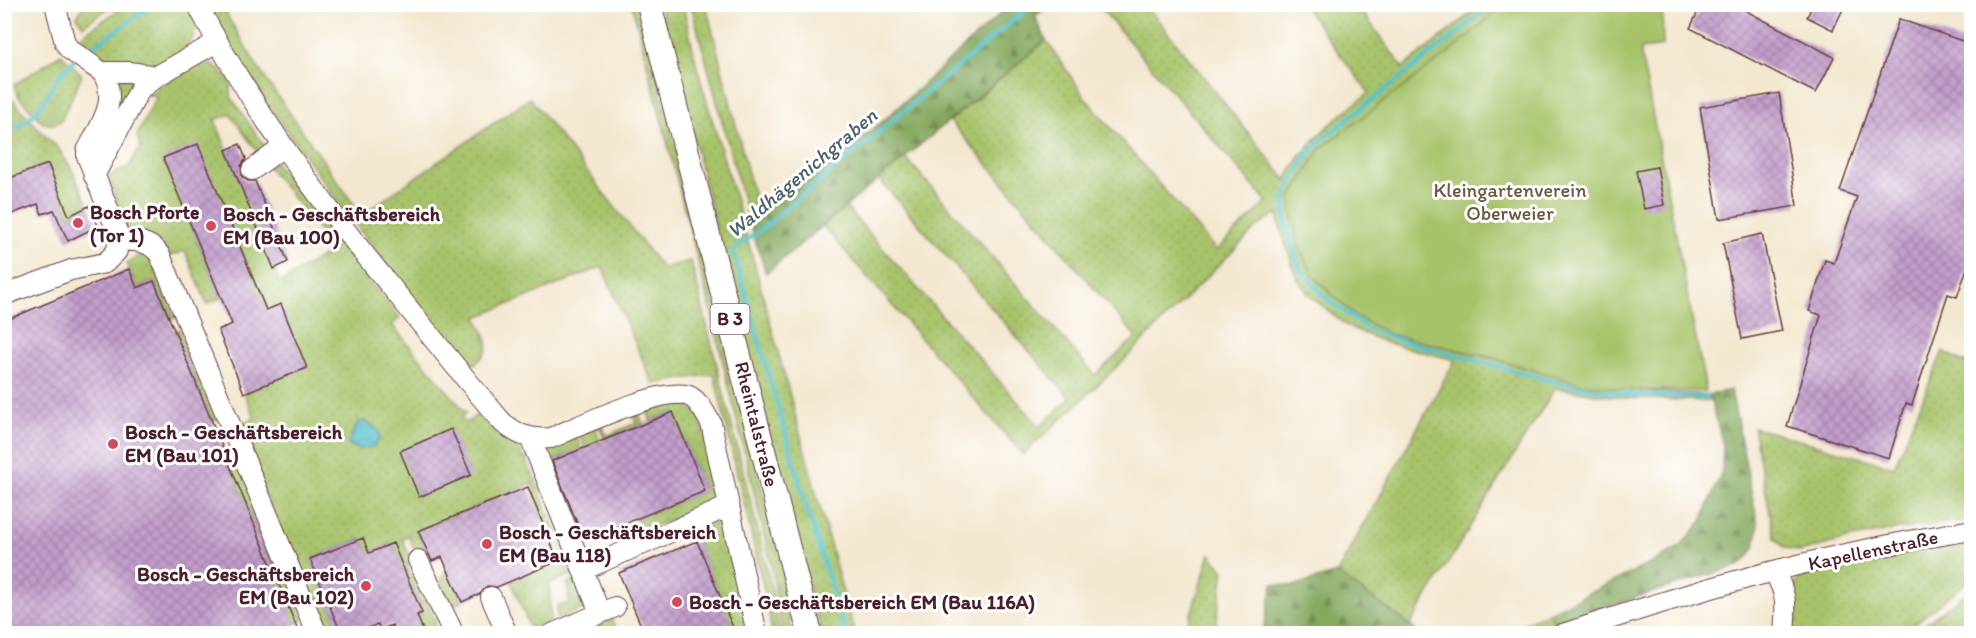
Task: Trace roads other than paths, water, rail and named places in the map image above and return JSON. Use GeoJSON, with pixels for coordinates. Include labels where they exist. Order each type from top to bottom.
{"type":"FeatureCollection","features":[{"type":"Feature","properties":{"kind":"main road","name":"Rheintalstraße"},"geometry":{"type":"LineString","coordinates":[[649,4],[810,633]]}},
{"type":"Feature","properties":{"kind":"street"},"geometry":{"type":"LineString","coordinates":[[197,4],[247,93],[346,234],[502,423],[519,435],[539,439],[551,438],[650,399],[672,394],[690,396],[702,407],[711,423],[757,633]]}},
{"type":"Feature","properties":{"kind":"street"},"geometry":{"type":"LineString","coordinates":[[4,295],[71,270],[105,263],[117,251],[120,241],[88,160],[87,152],[108,111],[110,98],[108,84],[97,69],[69,49],[66,43],[62,10]]}},
{"type":"Feature","properties":{"kind":"street"},"geometry":{"type":"LineString","coordinates":[[94,176],[140,89],[157,76],[217,42]]}},
{"type":"Feature","properties":{"kind":"street"},"geometry":{"type":"LineString","coordinates":[[97,69],[157,76]]}},
{"type":"Feature","properties":{"kind":"street"},"geometry":{"type":"LineString","coordinates":[[252,170],[283,147]]}},
{"type":"Feature","properties":{"kind":"street"},"geometry":{"type":"LineString","coordinates":[[120,241],[130,240],[150,244],[160,255],[317,633]]}},
{"type":"Feature","properties":{"kind":"street"},"geometry":{"type":"LineString","coordinates":[[530,437],[583,570],[608,610],[552,633]]}},
{"type":"Feature","properties":{"kind":"street"},"geometry":{"type":"LineString","coordinates":[[583,570],[729,506]]}},
{"type":"Feature","properties":{"kind":"street","name":"Kapellenstraße"},"geometry":{"type":"LineString","coordinates":[[1563,633],[1774,571],[1890,544],[1971,530]]}},
{"type":"Feature","properties":{"kind":"street"},"geometry":{"type":"LineString","coordinates":[[418,560],[447,632]]}},
{"type":"Feature","properties":{"kind":"street"},"geometry":{"type":"LineString","coordinates":[[1774,571],[1784,588],[1784,633]]}},
{"type":"Feature","properties":{"kind":"street"},"geometry":{"type":"LineString","coordinates":[[491,597],[507,633]]}},
{"type":"Feature","properties":{"kind":"water"},"geometry":{"type":"Polygon","coordinates":[[[365,421],[377,429],[380,438],[373,447],[358,449],[348,444],[358,422],[365,421]]]}},
{"type":"Feature","properties":{"kind":"waterway"},"geometry":{"type":"LineString","coordinates":[[83,54],[154,4]]}},
{"type":"Feature","properties":{"kind":"waterway","name":"Waldhägenichgraben"},"geometry":{"type":"LineString","coordinates":[[846,634],[809,515],[733,250],[763,228],[1033,4]]}},
{"type":"Feature","properties":{"kind":"waterway"},"geometry":{"type":"LineString","coordinates":[[1491,4],[1464,28],[1325,137],[1309,153],[1284,199],[1287,229],[1301,271],[1326,298],[1368,329],[1389,337],[1563,384],[1631,395],[1707,397]]}},
{"type":"Feature","properties":{"kind":"waterway"},"geometry":{"type":"LineString","coordinates":[[4,131],[18,126],[29,118],[45,100],[58,78],[76,59]]}},
{"type":"Feature","properties":{"kind":"place","name":"Bosch Pforte (Tor 1)"},"geometry":{"type":"Point","coordinates":[78,223]}},
{"type":"Feature","properties":{"kind":"place","name":"Bosch - Geschäftsbereich EM (Bau 100)"},"geometry":{"type":"Point","coordinates":[211,226]}},
{"type":"Feature","properties":{"kind":"place","name":"Bosch - Geschäftsbereich EM (Bau 101)"},"geometry":{"type":"Point","coordinates":[113,444]}},
{"type":"Feature","properties":{"kind":"place","name":"Bosch - Geschäftsbereich EM (Bau 118)"},"geometry":{"type":"Point","coordinates":[487,544]}},
{"type":"Feature","properties":{"kind":"place","name":"Bosch - Geschäftsbereich EM (Bau 102)"},"geometry":{"type":"Point","coordinates":[366,586]}},
{"type":"Feature","properties":{"kind":"place","name":"Bosch - Geschäftsbereich EM (Bau 116A)"},"geometry":{"type":"Point","coordinates":[677,602]}},
{"type":"Feature","properties":{"kind":"park label","name":"Kleingartenverein Oberweier"},"geometry":{"type":"Point","coordinates":[1510,202]}}]}
